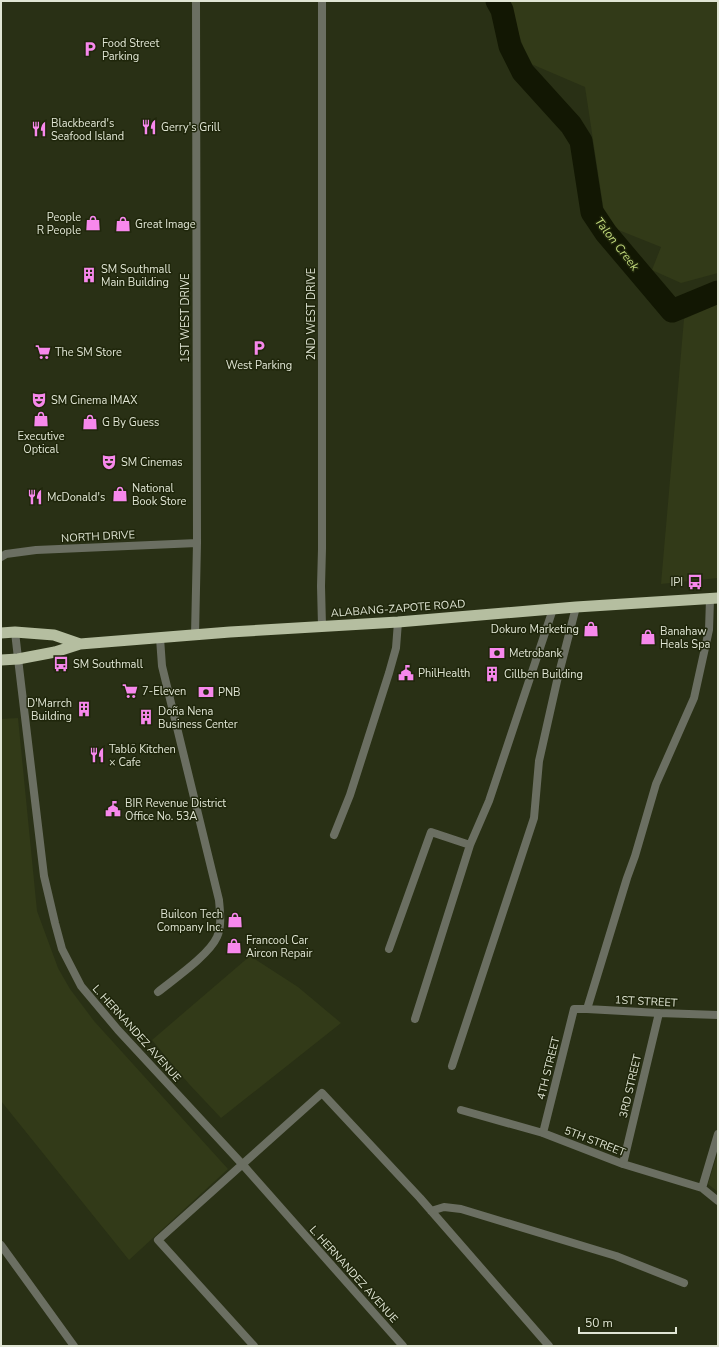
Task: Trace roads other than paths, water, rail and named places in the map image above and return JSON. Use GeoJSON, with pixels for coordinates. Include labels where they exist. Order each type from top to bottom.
{"type":"FeatureCollection","features":[{"type":"Feature","properties":{"kind":"highway","name":"ALABANG-ZAPOTE ROAD"},"geometry":{"type":"LineString","coordinates":[[1,660],[18,660],[55,652],[80,644],[322,626],[398,622],[576,607],[714,599]]}},
{"type":"Feature","properties":{"kind":"highway","name":"ALABANG-ZAPOTE ROAD"},"geometry":{"type":"LineString","coordinates":[[1,632],[54,635],[80,644]]}},
{"type":"Feature","properties":{"kind":"street","name":"1ST WEST DRIVE"},"geometry":{"type":"LineString","coordinates":[[195,635],[197,543],[196,1]]}},
{"type":"Feature","properties":{"kind":"street","name":"2ND WEST DRIVE"},"geometry":{"type":"LineString","coordinates":[[322,1],[322,626]]}},
{"type":"Feature","properties":{"kind":"street","name":"NORTH DRIVE"},"geometry":{"type":"LineString","coordinates":[[1,556],[36,550],[197,543]]}},
{"type":"Feature","properties":{"kind":"street"},"geometry":{"type":"LineString","coordinates":[[587,1009],[656,784],[694,698],[709,630],[714,599]]}},
{"type":"Feature","properties":{"kind":"street"},"geometry":{"type":"LineString","coordinates":[[452,1066],[534,818],[539,761],[576,607]]}},
{"type":"Feature","properties":{"kind":"street"},"geometry":{"type":"LineString","coordinates":[[415,1019],[470,845],[489,801],[553,609]]}},
{"type":"Feature","properties":{"kind":"street"},"geometry":{"type":"LineString","coordinates":[[334,835],[353,786],[393,659],[397,642],[398,622]]}},
{"type":"Feature","properties":{"kind":"street","name":"L. HERNANDEZ AVENUE"},"geometry":{"type":"LineString","coordinates":[[15,632],[44,876],[62,949],[81,986],[118,1030],[243,1165],[403,1346]]}},
{"type":"Feature","properties":{"kind":"street"},"geometry":{"type":"LineString","coordinates":[[158,992],[206,952],[217,937],[220,920],[219,900],[162,666],[160,638]]}},
{"type":"Feature","properties":{"kind":"street"},"geometry":{"type":"LineString","coordinates":[[389,949],[431,832],[470,845]]}},
{"type":"Feature","properties":{"kind":"street","name":"1ST STREET"},"geometry":{"type":"LineString","coordinates":[[574,1009],[718,1015]]}},
{"type":"Feature","properties":{"kind":"street","name":"4TH STREET"},"geometry":{"type":"LineString","coordinates":[[543,1133],[574,1009]]}},
{"type":"Feature","properties":{"kind":"street","name":"3RD STREET"},"geometry":{"type":"LineString","coordinates":[[623,1164],[659,1013]]}},
{"type":"Feature","properties":{"kind":"street"},"geometry":{"type":"LineString","coordinates":[[254,1346],[158,1240],[322,1093],[431,1211],[549,1346]]}},
{"type":"Feature","properties":{"kind":"street","name":"5TH STREET"},"geometry":{"type":"LineString","coordinates":[[461,1110],[543,1133],[623,1164],[702,1188],[718,1201]]}},
{"type":"Feature","properties":{"kind":"street"},"geometry":{"type":"LineString","coordinates":[[702,1188],[718,1134]]}},
{"type":"Feature","properties":{"kind":"street"},"geometry":{"type":"LineString","coordinates":[[431,1211],[444,1207],[461,1209],[616,1256],[684,1284]]}},
{"type":"Feature","properties":{"kind":"street"},"geometry":{"type":"LineString","coordinates":[[1,1245],[74,1346]]}},
{"type":"Feature","properties":{"kind":"waterway","name":"Talon Creek"},"geometry":{"type":"LineString","coordinates":[[497,1],[502,10],[510,46],[523,72],[571,125],[581,141],[592,212],[606,233],[672,311],[718,292]]}},
{"type":"Feature","properties":{"kind":"place","name":"Food Street Parking"},"geometry":{"type":"Point","coordinates":[90,49]}},
{"type":"Feature","properties":{"kind":"place","name":"Gerry's Grill"},"geometry":{"type":"Point","coordinates":[149,127]}},
{"type":"Feature","properties":{"kind":"place","name":"Blackbeard's Seafood Island"},"geometry":{"type":"Point","coordinates":[39,129]}},
{"type":"Feature","properties":{"kind":"place","name":"People R People"},"geometry":{"type":"Point","coordinates":[93,223]}},
{"type":"Feature","properties":{"kind":"place","name":"Great Image"},"geometry":{"type":"Point","coordinates":[123,224]}},
{"type":"Feature","properties":{"kind":"place","name":"SM Southmall Main Building"},"geometry":{"type":"Point","coordinates":[89,275]}},
{"type":"Feature","properties":{"kind":"place","name":"West Parking"},"geometry":{"type":"Point","coordinates":[259,348]}},
{"type":"Feature","properties":{"kind":"place","name":"The SM Store"},"geometry":{"type":"Point","coordinates":[43,352]}},
{"type":"Feature","properties":{"kind":"place","name":"SM Cinema IMAX"},"geometry":{"type":"Point","coordinates":[39,400]}},
{"type":"Feature","properties":{"kind":"place","name":"Executive Optical"},"geometry":{"type":"Point","coordinates":[41,419]}},
{"type":"Feature","properties":{"kind":"place","name":"G By Guess"},"geometry":{"type":"Point","coordinates":[90,422]}},
{"type":"Feature","properties":{"kind":"place","name":"SM Cinemas"},"geometry":{"type":"Point","coordinates":[109,462]}},
{"type":"Feature","properties":{"kind":"place","name":"National Book Store"},"geometry":{"type":"Point","coordinates":[120,494]}},
{"type":"Feature","properties":{"kind":"place","name":"McDonald's"},"geometry":{"type":"Point","coordinates":[35,497]}},
{"type":"Feature","properties":{"kind":"place","name":"IPI"},"geometry":{"type":"Point","coordinates":[695,582]}},
{"type":"Feature","properties":{"kind":"place","name":"Dokuro Marketing"},"geometry":{"type":"Point","coordinates":[591,629]}},
{"type":"Feature","properties":{"kind":"place","name":"Banahaw Heals Spa"},"geometry":{"type":"Point","coordinates":[648,637]}},
{"type":"Feature","properties":{"kind":"place","name":"Metrobank"},"geometry":{"type":"Point","coordinates":[497,653]}},
{"type":"Feature","properties":{"kind":"place","name":"SM Southmall"},"geometry":{"type":"Point","coordinates":[61,664]}},
{"type":"Feature","properties":{"kind":"place","name":"PhilHealth"},"geometry":{"type":"Point","coordinates":[406,673]}},
{"type":"Feature","properties":{"kind":"place","name":"Cillben Building"},"geometry":{"type":"Point","coordinates":[492,674]}},
{"type":"Feature","properties":{"kind":"place","name":"7-Eleven"},"geometry":{"type":"Point","coordinates":[130,691]}},
{"type":"Feature","properties":{"kind":"place","name":"PNB"},"geometry":{"type":"Point","coordinates":[206,692]}},
{"type":"Feature","properties":{"kind":"place","name":"D'Marrch Building"},"geometry":{"type":"Point","coordinates":[84,709]}},
{"type":"Feature","properties":{"kind":"place","name":"Doña Nena Business Center"},"geometry":{"type":"Point","coordinates":[146,717]}},
{"type":"Feature","properties":{"kind":"place","name":"Tablō Kitchen × Cafe"},"geometry":{"type":"Point","coordinates":[97,755]}},
{"type":"Feature","properties":{"kind":"place","name":"BIR Revenue District Office No. 53A"},"geometry":{"type":"Point","coordinates":[113,809]}},
{"type":"Feature","properties":{"kind":"place","name":"Builcon Tech Company Inc."},"geometry":{"type":"Point","coordinates":[235,920]}},
{"type":"Feature","properties":{"kind":"place","name":"Francool Car Aircon Repair"},"geometry":{"type":"Point","coordinates":[234,946]}}]}
